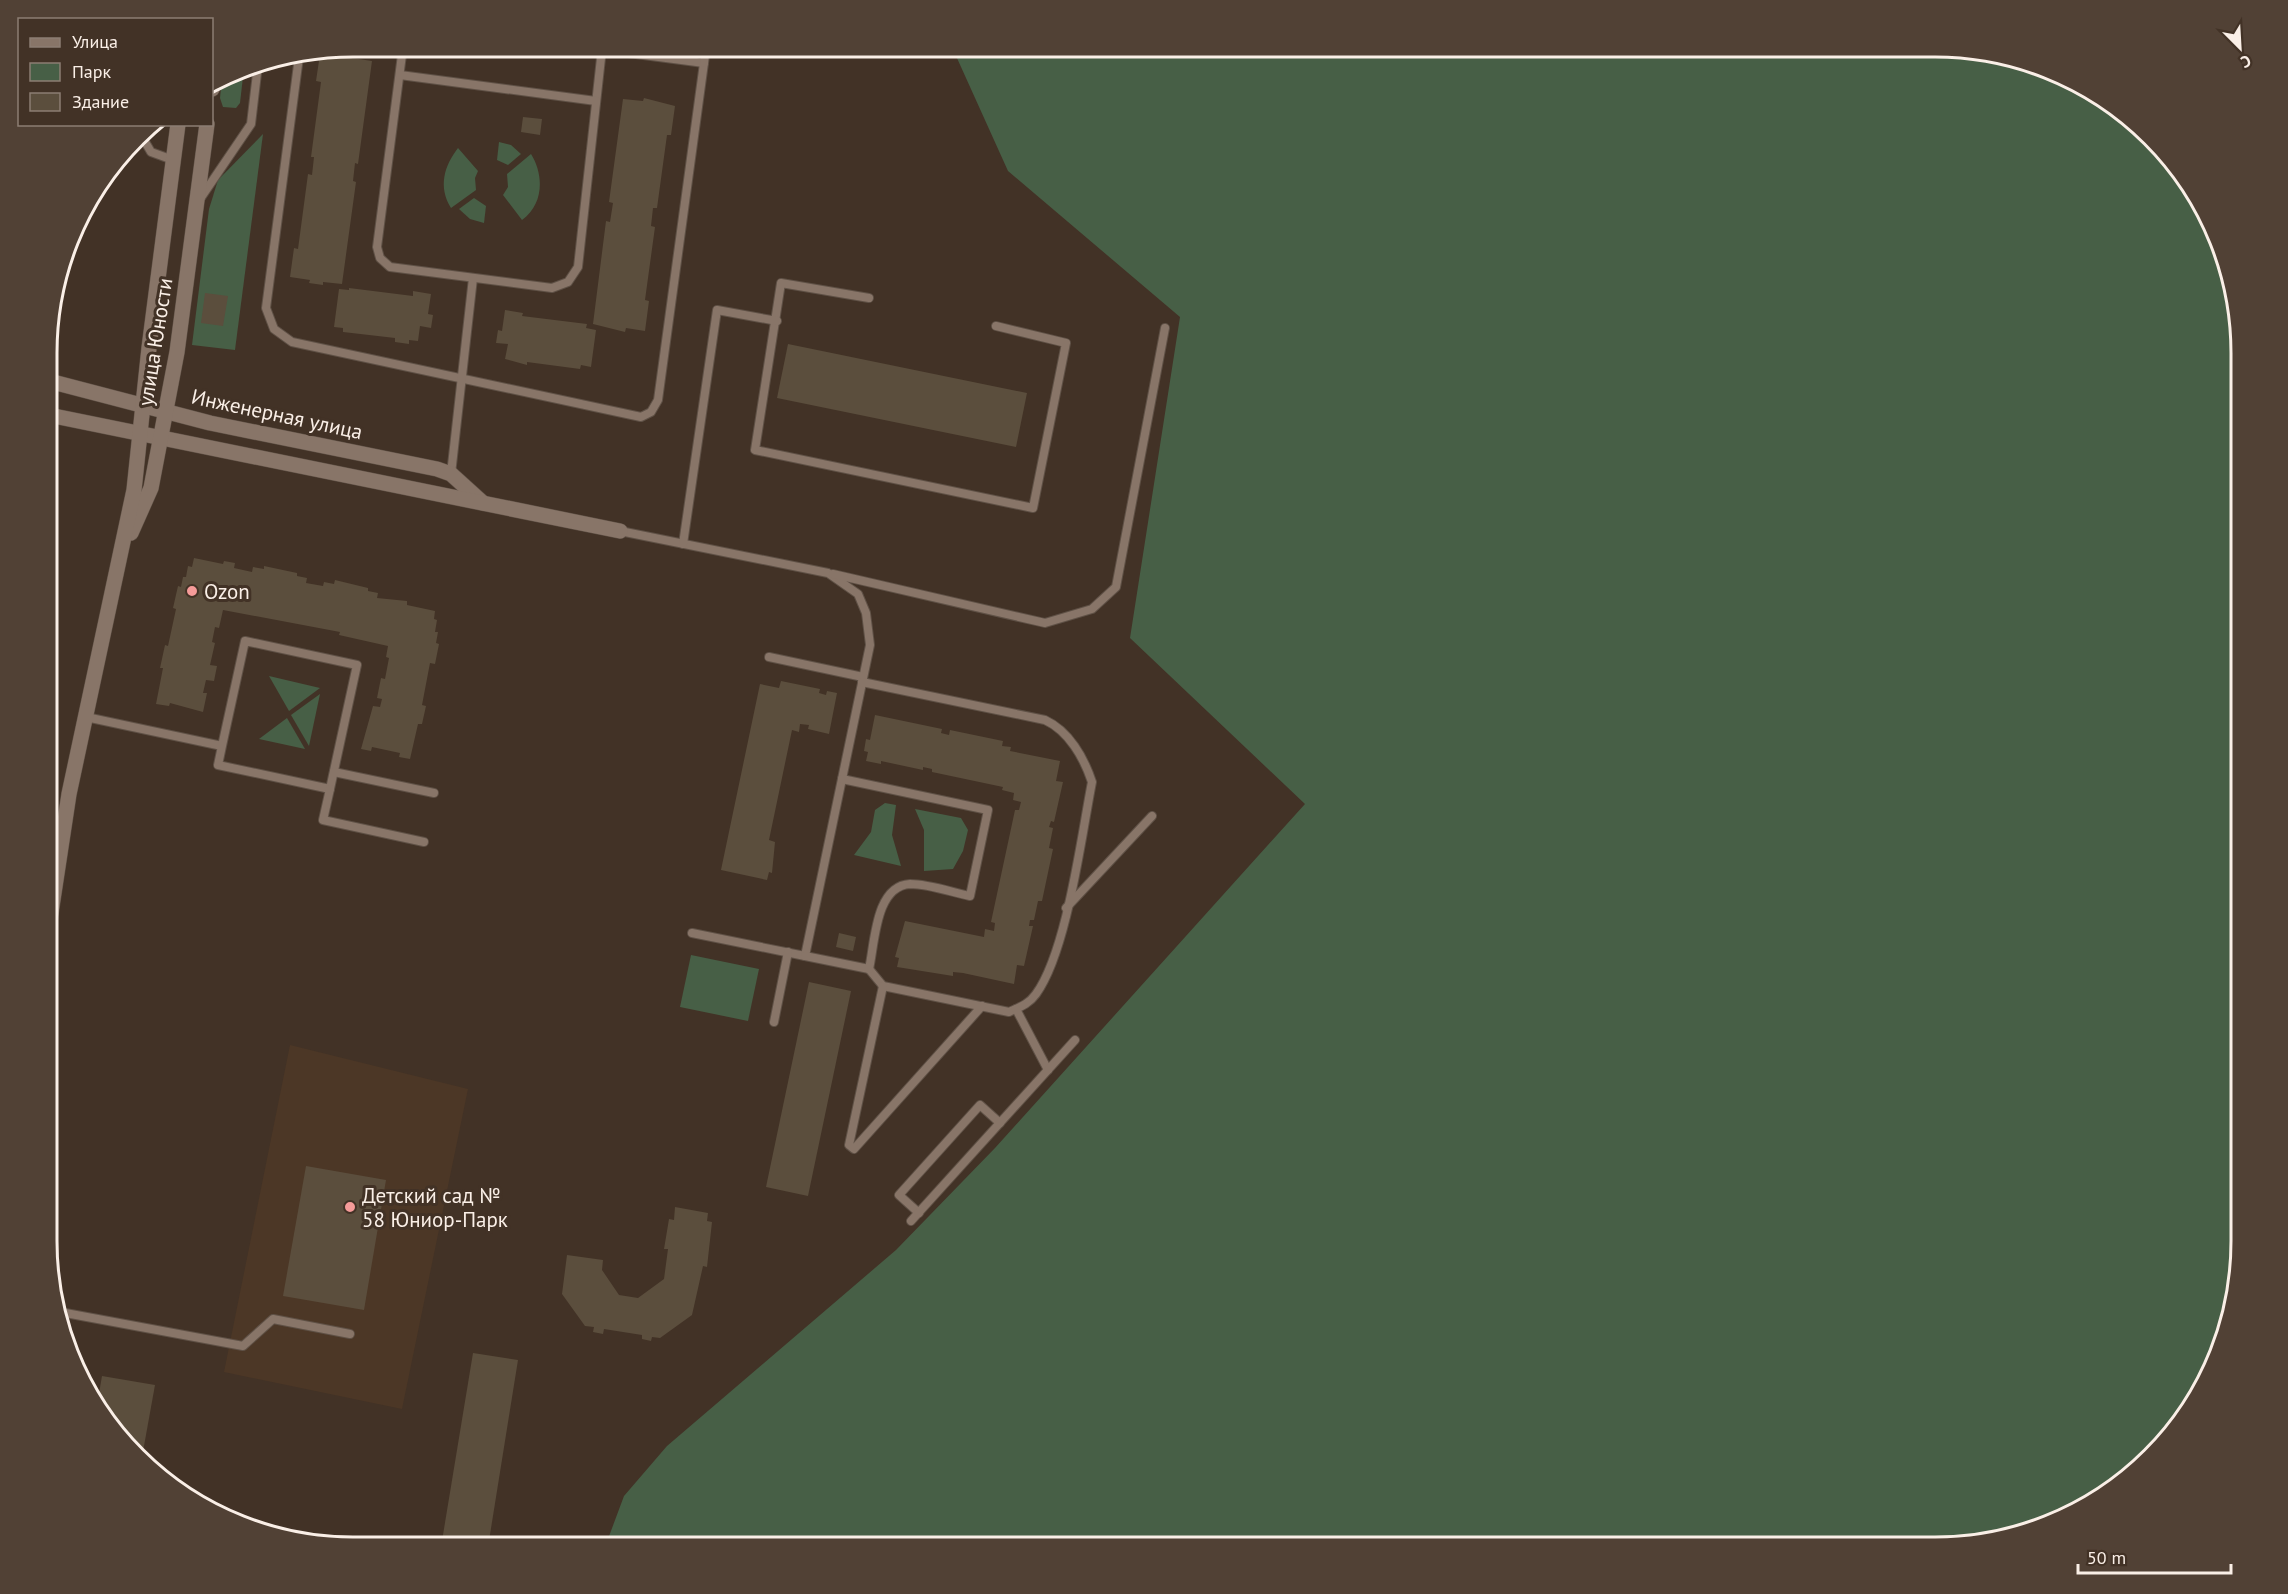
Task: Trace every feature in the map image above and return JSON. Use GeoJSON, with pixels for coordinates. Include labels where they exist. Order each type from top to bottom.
{"type":"FeatureCollection","features":[{"type":"Feature","properties":{"kind":"street","name":"улица Юности"},"geometry":{"type":"LineString","coordinates":[[57,873],[69,794],[134,490],[142,405],[178,126]]}},
{"type":"Feature","properties":{"kind":"street","name":"улица Юности"},"geometry":{"type":"LineString","coordinates":[[120,560],[149,492],[166,411],[177,352],[207,126]]}},
{"type":"Feature","properties":{"kind":"street","name":"Инженерная улица"},"geometry":{"type":"LineString","coordinates":[[57,383],[219,425],[438,468],[452,474],[486,505]]}},
{"type":"Feature","properties":{"kind":"street"},"geometry":{"type":"LineString","coordinates":[[57,417],[620,531]]}},
{"type":"Feature","properties":{"kind":"lane"},"geometry":{"type":"LineString","coordinates":[[402,57],[378,253],[390,267],[552,288],[568,282],[578,267],[601,57]]}},
{"type":"Feature","properties":{"kind":"lane"},"geometry":{"type":"LineString","coordinates":[[660,57],[704,63]]}},
{"type":"Feature","properties":{"kind":"lane"},"geometry":{"type":"LineString","coordinates":[[299,62],[266,308],[269,319],[282,337],[292,342],[636,417],[647,415],[656,406],[705,57]]}},
{"type":"Feature","properties":{"kind":"lane"},"geometry":{"type":"LineString","coordinates":[[197,204],[251,124],[257,73]]}},
{"type":"Feature","properties":{"kind":"lane"},"geometry":{"type":"LineString","coordinates":[[400,75],[596,101]]}},
{"type":"Feature","properties":{"kind":"lane"},"geometry":{"type":"LineString","coordinates":[[145,143],[151,152],[173,160]]}},
{"type":"Feature","properties":{"kind":"lane"},"geometry":{"type":"LineString","coordinates":[[452,474],[473,278]]}},
{"type":"Feature","properties":{"kind":"lane"},"geometry":{"type":"LineString","coordinates":[[869,298],[781,283],[777,321],[755,450],[1033,508],[1066,343],[996,326]]}},
{"type":"Feature","properties":{"kind":"lane"},"geometry":{"type":"LineString","coordinates":[[683,544],[717,310],[777,321]]}},
{"type":"Feature","properties":{"kind":"lane"},"geometry":{"type":"LineString","coordinates":[[620,531],[828,573],[1045,623],[1092,609],[1116,587],[1165,328]]}},
{"type":"Feature","properties":{"kind":"lane"},"geometry":{"type":"LineString","coordinates":[[805,956],[870,645],[866,613],[858,594],[828,573]]}},
{"type":"Feature","properties":{"kind":"lane"},"geometry":{"type":"LineString","coordinates":[[330,789],[218,765],[245,641],[357,665],[334,772],[323,820],[424,842]]}},
{"type":"Feature","properties":{"kind":"lane"},"geometry":{"type":"LineString","coordinates":[[692,933],[869,969],[883,986],[1010,1012],[1024,1006],[1036,994],[1058,946],[1092,782],[1086,763],[1056,725],[1045,720],[769,657]]}},
{"type":"Feature","properties":{"kind":"lane"},"geometry":{"type":"LineString","coordinates":[[86,717],[222,746]]}},
{"type":"Feature","properties":{"kind":"lane"},"geometry":{"type":"LineString","coordinates":[[334,772],[434,794]]}},
{"type":"Feature","properties":{"kind":"lane"},"geometry":{"type":"LineString","coordinates":[[842,779],[988,810],[970,896],[912,884],[894,889],[884,899],[869,969]]}},
{"type":"Feature","properties":{"kind":"lane"},"geometry":{"type":"LineString","coordinates":[[1066,908],[1152,816]]}},
{"type":"Feature","properties":{"kind":"lane"},"geometry":{"type":"LineString","coordinates":[[774,1022],[788,952]]}},
{"type":"Feature","properties":{"kind":"lane"},"geometry":{"type":"LineString","coordinates":[[883,986],[849,1145],[854,1149],[982,1006]]}},
{"type":"Feature","properties":{"kind":"lane"},"geometry":{"type":"LineString","coordinates":[[1016,1009],[1048,1070]]}},
{"type":"Feature","properties":{"kind":"lane"},"geometry":{"type":"LineString","coordinates":[[911,1221],[1075,1040]]}},
{"type":"Feature","properties":{"kind":"lane"},"geometry":{"type":"LineString","coordinates":[[919,1213],[899,1195],[965,1121],[980,1105],[1000,1123]]}},
{"type":"Feature","properties":{"kind":"lane"},"geometry":{"type":"LineString","coordinates":[[66,1313],[243,1346],[273,1319],[350,1334]]}},
{"type":"Feature","properties":{"kind":"shaded area","name":"Детский сад № 58 Юниор-Парк"},"geometry":{"type":"Polygon","coordinates":[[[290,1045],[468,1089],[402,1409],[224,1372],[290,1045]]]}},
{"type":"Feature","properties":{"kind":"green space"},"geometry":{"type":"Polygon","coordinates":[[[957,57],[1954,58],[2012,67],[2066,88],[2115,118],[2158,158],[2191,205],[2208,240],[2221,276],[2230,334],[2231,1241],[2228,1280],[2221,1318],[2200,1372],[2170,1421],[2130,1464],[2083,1497],[2030,1521],[1993,1531],[1935,1537],[609,1537],[624,1496],[667,1446],[896,1250],[995,1148],[1305,804],[1130,638],[1180,317],[1008,171],[957,57]]]}},
{"type":"Feature","properties":{"kind":"green space"},"geometry":{"type":"Polygon","coordinates":[[[243,79],[240,103],[236,108],[223,107],[220,98],[221,89],[243,79]]]}},
{"type":"Feature","properties":{"kind":"green space"},"geometry":{"type":"Polygon","coordinates":[[[263,134],[235,350],[192,345],[209,209],[218,180],[263,134]]]}},
{"type":"Feature","properties":{"kind":"green space"},"geometry":{"type":"Polygon","coordinates":[[[499,142],[511,145],[521,154],[508,165],[497,160],[499,142]]]}},
{"type":"Feature","properties":{"kind":"green space"},"geometry":{"type":"Polygon","coordinates":[[[458,148],[478,171],[475,178],[476,190],[451,208],[445,192],[444,177],[449,162],[458,148]]]}},
{"type":"Feature","properties":{"kind":"green space"},"geometry":{"type":"Polygon","coordinates":[[[531,154],[538,171],[540,189],[535,206],[522,220],[503,195],[508,187],[507,174],[531,154]]]}},
{"type":"Feature","properties":{"kind":"green space"},"geometry":{"type":"Polygon","coordinates":[[[474,198],[486,206],[484,223],[470,219],[459,209],[474,198]]]}},
{"type":"Feature","properties":{"kind":"green space"},"geometry":{"type":"Polygon","coordinates":[[[269,676],[320,688],[289,711],[269,676]]]}},
{"type":"Feature","properties":{"kind":"green space"},"geometry":{"type":"Polygon","coordinates":[[[320,694],[309,746],[291,715],[320,694]]]}},
{"type":"Feature","properties":{"kind":"green space"},"geometry":{"type":"Polygon","coordinates":[[[287,718],[305,749],[259,739],[287,718]]]}},
{"type":"Feature","properties":{"kind":"green space"},"geometry":{"type":"Polygon","coordinates":[[[885,803],[896,805],[892,835],[901,866],[854,855],[871,832],[875,810],[885,803]]]}},
{"type":"Feature","properties":{"kind":"green space"},"geometry":{"type":"Polygon","coordinates":[[[915,809],[961,818],[968,830],[963,851],[953,869],[924,871],[924,830],[915,809]]]}},
{"type":"Feature","properties":{"kind":"green space"},"geometry":{"type":"Polygon","coordinates":[[[691,955],[759,969],[748,1021],[680,1007],[691,955]]]}},
{"type":"Feature","properties":{"kind":"building"},"geometry":{"type":"Polygon","coordinates":[[[352,57],[372,61],[358,164],[355,163],[353,181],[356,182],[342,284],[323,282],[323,285],[290,277],[294,248],[298,249],[308,174],[312,175],[314,157],[311,157],[321,82],[316,81],[319,59],[352,57]]]}},
{"type":"Feature","properties":{"kind":"building"},"geometry":{"type":"Polygon","coordinates":[[[644,98],[675,106],[671,135],[667,135],[657,208],[653,208],[651,226],[655,227],[645,300],[649,301],[645,331],[626,328],[625,332],[593,324],[606,221],[610,222],[613,203],[609,202],[623,99],[643,101],[644,98]]]}},
{"type":"Feature","properties":{"kind":"building"},"geometry":{"type":"Polygon","coordinates":[[[523,117],[542,119],[540,135],[521,132],[523,117]]]}},
{"type":"Feature","properties":{"kind":"building"},"geometry":{"type":"Polygon","coordinates":[[[349,288],[413,296],[413,291],[431,294],[428,314],[433,315],[431,328],[420,326],[418,341],[409,340],[409,344],[395,342],[395,338],[343,332],[343,328],[334,327],[339,289],[349,290],[349,288]]]}},
{"type":"Feature","properties":{"kind":"building"},"geometry":{"type":"Polygon","coordinates":[[[205,293],[228,296],[223,326],[201,323],[205,293]]]}},
{"type":"Feature","properties":{"kind":"building"},"geometry":{"type":"Polygon","coordinates":[[[505,310],[523,313],[522,316],[587,324],[586,328],[596,330],[591,367],[581,365],[580,369],[527,362],[527,365],[505,359],[508,344],[496,343],[498,330],[502,331],[505,310]]]}},
{"type":"Feature","properties":{"kind":"building"},"geometry":{"type":"Polygon","coordinates":[[[788,344],[1027,393],[1016,447],[777,398],[788,344]]]}},
{"type":"Feature","properties":{"kind":"building"},"geometry":{"type":"Polygon","coordinates":[[[194,558],[223,564],[224,561],[235,563],[234,568],[252,572],[253,567],[264,569],[264,566],[297,573],[297,576],[307,578],[306,583],[323,586],[324,582],[334,584],[335,580],[368,588],[368,591],[378,593],[377,598],[407,601],[407,605],[435,611],[434,619],[437,620],[435,632],[438,632],[436,643],[439,644],[435,664],[430,663],[422,705],[426,706],[422,724],[418,724],[410,759],[399,757],[400,753],[372,747],[371,751],[361,749],[373,706],[380,707],[382,699],[377,698],[381,678],[385,679],[389,658],[386,657],[388,646],[339,635],[340,632],[223,610],[219,628],[215,627],[212,642],[215,643],[210,665],[217,666],[214,681],[206,680],[203,693],[207,693],[203,712],[170,703],[169,706],[156,704],[163,668],[160,668],[165,645],[168,646],[176,609],[173,608],[178,586],[181,587],[183,577],[186,577],[188,566],[192,567],[194,558]]]}},
{"type":"Feature","properties":{"kind":"building"},"geometry":{"type":"Polygon","coordinates":[[[781,681],[820,689],[819,693],[826,695],[827,691],[837,693],[829,734],[808,729],[809,725],[800,724],[799,732],[792,730],[769,840],[775,842],[772,873],[769,872],[767,880],[721,870],[760,684],[779,688],[781,681]]]}},
{"type":"Feature","properties":{"kind":"building"},"geometry":{"type":"Polygon","coordinates":[[[875,715],[942,729],[941,733],[949,735],[950,730],[1003,741],[1002,746],[1011,747],[1010,751],[1060,761],[1056,781],[1063,782],[1054,822],[1051,821],[1049,827],[1053,828],[1049,848],[1053,849],[1042,901],[1038,901],[1034,920],[1030,920],[1029,926],[1033,926],[1024,966],[1017,965],[1014,984],[963,973],[953,972],[953,976],[897,967],[899,958],[895,957],[905,921],[984,937],[985,929],[994,931],[995,923],[991,922],[1015,810],[1019,810],[1021,802],[1013,800],[1014,793],[1002,790],[1003,787],[932,772],[932,769],[923,767],[923,770],[881,761],[881,764],[866,761],[868,752],[864,751],[866,739],[870,740],[875,715]]]}},
{"type":"Feature","properties":{"kind":"building"},"geometry":{"type":"Polygon","coordinates":[[[839,933],[856,937],[853,951],[836,947],[839,933]]]}},
{"type":"Feature","properties":{"kind":"building"},"geometry":{"type":"Polygon","coordinates":[[[809,982],[851,991],[808,1196],[766,1187],[809,982]]]}},
{"type":"Feature","properties":{"kind":"building"},"geometry":{"type":"Polygon","coordinates":[[[306,1166],[386,1180],[364,1310],[283,1296],[306,1166]]]}},
{"type":"Feature","properties":{"kind":"building"},"geometry":{"type":"Polygon","coordinates":[[[675,1207],[708,1213],[707,1221],[712,1222],[707,1267],[703,1266],[692,1315],[660,1338],[652,1337],[651,1341],[642,1339],[642,1335],[604,1329],[603,1334],[593,1332],[594,1327],[585,1326],[562,1294],[567,1255],[603,1260],[602,1270],[619,1295],[638,1298],[664,1279],[668,1249],[664,1249],[669,1219],[674,1220],[675,1207]]]}},
{"type":"Feature","properties":{"kind":"building"},"geometry":{"type":"Polygon","coordinates":[[[473,1353],[518,1360],[490,1537],[443,1537],[473,1353]]]}},
{"type":"Feature","properties":{"kind":"building"},"geometry":{"type":"Polygon","coordinates":[[[102,1376],[155,1385],[143,1449],[118,1421],[99,1392],[102,1376]]]}},
{"type":"Feature","properties":{"kind":"place","name":"Ozon"},"geometry":{"type":"Point","coordinates":[192,591]}},
{"type":"Feature","properties":{"kind":"place","name":"Детский сад № 58 Юниор-Парк"},"geometry":{"type":"Point","coordinates":[350,1207]}}]}
